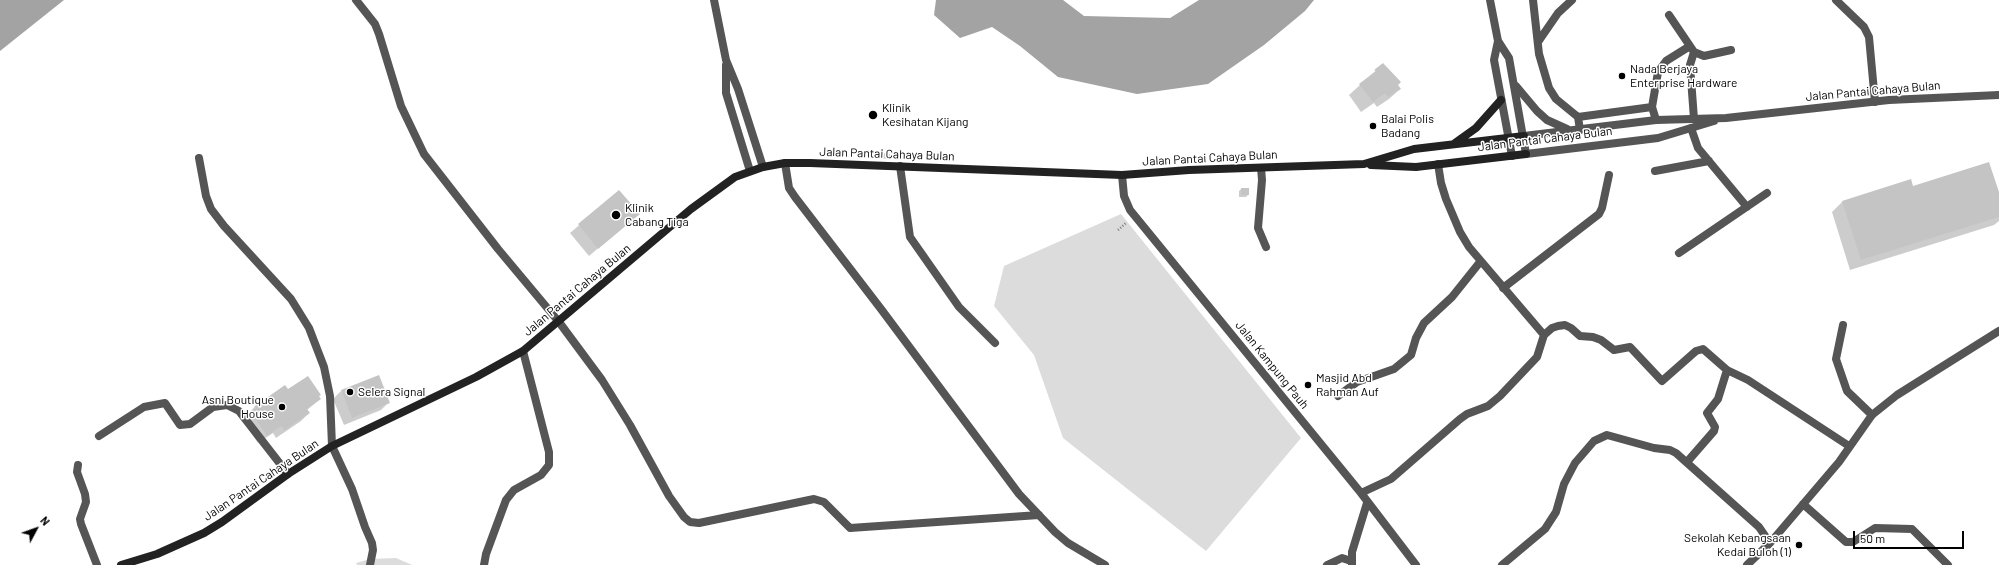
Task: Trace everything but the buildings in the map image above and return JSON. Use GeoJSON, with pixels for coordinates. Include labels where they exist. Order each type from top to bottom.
{"type":"FeatureCollection","features":[{"type":"Feature","properties":{"kind":"main road"},"geometry":{"type":"LineString","coordinates":[[1444,146],[1456,143],[1476,128],[1501,100]]}},
{"type":"Feature","properties":{"kind":"main road","name":"Jalan Pantai Cahaya Bulan"},"geometry":{"type":"LineString","coordinates":[[1364,164],[1414,149],[1524,136]]}},
{"type":"Feature","properties":{"kind":"main road","name":"Jalan Pantai Cahaya Bulan"},"geometry":{"type":"LineString","coordinates":[[121,565],[157,554],[204,533],[222,522],[288,474],[332,446],[476,377],[523,351],[719,187],[750,171],[763,167],[784,163],[1122,175],[1364,164],[1416,167],[1526,154]]}},
{"type":"Feature","properties":{"kind":"street"},"geometry":{"type":"LineString","coordinates":[[356,0],[375,24],[402,106],[424,154],[498,249],[559,322],[602,380],[630,425],[669,496],[684,517],[690,522],[699,523],[814,499],[824,502],[844,524],[850,528],[1039,515]]}},
{"type":"Feature","properties":{"kind":"street"},"geometry":{"type":"LineString","coordinates":[[714,0],[726,60],[738,89],[763,167]]}},
{"type":"Feature","properties":{"kind":"street"},"geometry":{"type":"LineString","coordinates":[[1490,0],[1498,41],[1509,58],[1526,154]]}},
{"type":"Feature","properties":{"kind":"street"},"geometry":{"type":"LineString","coordinates":[[1532,0],[1539,54],[1551,92],[1556,99],[1578,117],[1580,130]]}},
{"type":"Feature","properties":{"kind":"street"},"geometry":{"type":"LineString","coordinates":[[1538,42],[1558,13],[1572,0]]}},
{"type":"Feature","properties":{"kind":"street"},"geometry":{"type":"LineString","coordinates":[[1836,0],[1864,27],[1869,37],[1875,102]]}},
{"type":"Feature","properties":{"kind":"street"},"geometry":{"type":"LineString","coordinates":[[1669,15],[1692,49],[1704,56],[1730,50]]}},
{"type":"Feature","properties":{"kind":"street"},"geometry":{"type":"LineString","coordinates":[[1498,41],[1494,60],[1512,156]]}},
{"type":"Feature","properties":{"kind":"street"},"geometry":{"type":"LineString","coordinates":[[1656,120],[1652,107],[1656,79],[1662,66],[1672,57],[1692,49]]}},
{"type":"Feature","properties":{"kind":"street"},"geometry":{"type":"LineString","coordinates":[[1692,49],[1690,65],[1694,119]]}},
{"type":"Feature","properties":{"kind":"street"},"geometry":{"type":"LineString","coordinates":[[726,60],[726,93],[750,171]]}},
{"type":"Feature","properties":{"kind":"street"},"geometry":{"type":"LineString","coordinates":[[1513,80],[1520,92],[1537,112],[1559,127],[1571,131]]}},
{"type":"Feature","properties":{"kind":"street","name":"Jalan Pantai Cahaya Bulan"},"geometry":{"type":"LineString","coordinates":[[1524,136],[1656,120],[1726,118],[1875,102],[1999,95]]}},
{"type":"Feature","properties":{"kind":"street"},"geometry":{"type":"LineString","coordinates":[[1578,117],[1652,107]]}},
{"type":"Feature","properties":{"kind":"street","name":"Jalan Pantai Cahaya Bulan"},"geometry":{"type":"LineString","coordinates":[[1526,154],[1658,138],[1726,118]]}},
{"type":"Feature","properties":{"kind":"street"},"geometry":{"type":"LineString","coordinates":[[1691,128],[1696,145],[1747,207]]}},
{"type":"Feature","properties":{"kind":"street"},"geometry":{"type":"LineString","coordinates":[[199,158],[206,196],[211,209],[224,226],[291,299],[309,328],[324,367],[330,396],[332,446],[352,489],[372,543],[373,550],[370,565]]}},
{"type":"Feature","properties":{"kind":"street"},"geometry":{"type":"LineString","coordinates":[[1655,171],[1709,161]]}},
{"type":"Feature","properties":{"kind":"street"},"geometry":{"type":"LineString","coordinates":[[784,163],[788,188],[882,309],[1019,494],[1068,543],[1105,565]]}},
{"type":"Feature","properties":{"kind":"street"},"geometry":{"type":"LineString","coordinates":[[1438,164],[1441,183],[1452,215],[1463,237],[1480,262],[1544,335]]}},
{"type":"Feature","properties":{"kind":"street"},"geometry":{"type":"LineString","coordinates":[[900,166],[910,237],[960,307],[995,343]]}},
{"type":"Feature","properties":{"kind":"street"},"geometry":{"type":"LineString","coordinates":[[1261,168],[1262,180],[1258,221],[1260,234],[1266,247]]}},
{"type":"Feature","properties":{"kind":"street","name":"Jalan Kampung Pauh"},"geometry":{"type":"LineString","coordinates":[[1122,175],[1124,196],[1130,210],[1361,493],[1367,503],[1416,565]]}},
{"type":"Feature","properties":{"kind":"street"},"geometry":{"type":"LineString","coordinates":[[1503,288],[1599,214],[1609,175]]}},
{"type":"Feature","properties":{"kind":"street"},"geometry":{"type":"LineString","coordinates":[[1679,253],[1767,193]]}},
{"type":"Feature","properties":{"kind":"street"},"geometry":{"type":"LineString","coordinates":[[1338,396],[1357,382],[1394,369],[1411,354],[1416,338],[1424,323],[1452,297],[1480,262]]}},
{"type":"Feature","properties":{"kind":"street"},"geometry":{"type":"LineString","coordinates":[[1361,493],[1391,479],[1460,419],[1467,414],[1488,406],[1500,396],[1537,357],[1544,335],[1552,328],[1565,325],[1580,336],[1593,337],[1601,340],[1612,349],[1630,348],[1662,381],[1701,349],[1727,370],[1748,380],[1849,446]]}},
{"type":"Feature","properties":{"kind":"street"},"geometry":{"type":"LineString","coordinates":[[1843,325],[1836,359],[1847,391],[1872,415]]}},
{"type":"Feature","properties":{"kind":"street"},"geometry":{"type":"LineString","coordinates":[[1747,565],[1770,543],[1839,462],[1872,415],[1897,396],[1999,331]]}},
{"type":"Feature","properties":{"kind":"street"},"geometry":{"type":"LineString","coordinates":[[484,565],[486,554],[506,500],[514,490],[541,475],[549,465],[549,452],[523,351]]}},
{"type":"Feature","properties":{"kind":"street"},"geometry":{"type":"LineString","coordinates":[[1687,462],[1714,431],[1715,427],[1707,413],[1718,399],[1727,370]]}},
{"type":"Feature","properties":{"kind":"street"},"geometry":{"type":"LineString","coordinates":[[100,436],[144,407],[166,404],[180,425],[190,424],[213,407],[227,405],[239,411],[288,474]]}},
{"type":"Feature","properties":{"kind":"street"},"geometry":{"type":"LineString","coordinates":[[1502,565],[1545,529],[1556,512],[1568,473],[1588,446],[1600,437],[1612,436],[1638,445],[1670,450],[1687,462],[1759,527],[1770,543]]}},
{"type":"Feature","properties":{"kind":"street"},"geometry":{"type":"LineString","coordinates":[[78,465],[77,472],[85,494],[86,502],[80,519],[97,565]]}},
{"type":"Feature","properties":{"kind":"street"},"geometry":{"type":"LineString","coordinates":[[1327,565],[1342,558],[1352,563],[1367,503]]}},
{"type":"Feature","properties":{"kind":"street"},"geometry":{"type":"LineString","coordinates":[[1803,504],[1846,542],[1853,542],[1875,528],[1906,527],[1912,529],[1948,565]]}},
{"type":"Feature","properties":{"kind":"shaded area"},"geometry":{"type":"Polygon","coordinates":[[[0,0],[64,0],[0,51],[0,0]]]}},
{"type":"Feature","properties":{"kind":"shaded area"},"geometry":{"type":"Polygon","coordinates":[[[936,0],[1063,0],[1084,16],[1170,18],[1199,0],[1314,0],[1305,11],[1264,45],[1208,84],[1137,94],[1058,77],[1020,46],[992,27],[960,38],[934,15],[936,0]]]}},
{"type":"Feature","properties":{"kind":"shaded area"},"geometry":{"type":"Polygon","coordinates":[[[1121,214],[1301,438],[1206,551],[1063,438],[1034,355],[994,306],[1004,266],[1121,214]]]}},
{"type":"Feature","properties":{"kind":"shaded area"},"geometry":{"type":"Polygon","coordinates":[[[396,558],[412,565],[357,565],[356,563],[370,559],[396,558]]]}},
{"type":"Feature","properties":{"kind":"place","name":"Nada Berjaya Enterprise Hardware"},"geometry":{"type":"Point","coordinates":[1622,76]}},
{"type":"Feature","properties":{"kind":"place","name":"Klinik Kesihatan Kijang"},"geometry":{"type":"Point","coordinates":[873,115]}},
{"type":"Feature","properties":{"kind":"place","name":"Balai Polis Badang"},"geometry":{"type":"Point","coordinates":[1373,126]}},
{"type":"Feature","properties":{"kind":"place","name":"Klinik Cabang Tiga"},"geometry":{"type":"Point","coordinates":[616,215]}},
{"type":"Feature","properties":{"kind":"place","name":"Masjid Abd Rahman Auf"},"geometry":{"type":"Point","coordinates":[1308,385]}},
{"type":"Feature","properties":{"kind":"place","name":"Selera Signal"},"geometry":{"type":"Point","coordinates":[350,392]}},
{"type":"Feature","properties":{"kind":"place","name":"Asni Boutique House"},"geometry":{"type":"Point","coordinates":[282,407]}},
{"type":"Feature","properties":{"kind":"place","name":"Sekolah Kebangsaan Kedai Buloh (1)"},"geometry":{"type":"Point","coordinates":[1799,545]}}]}
